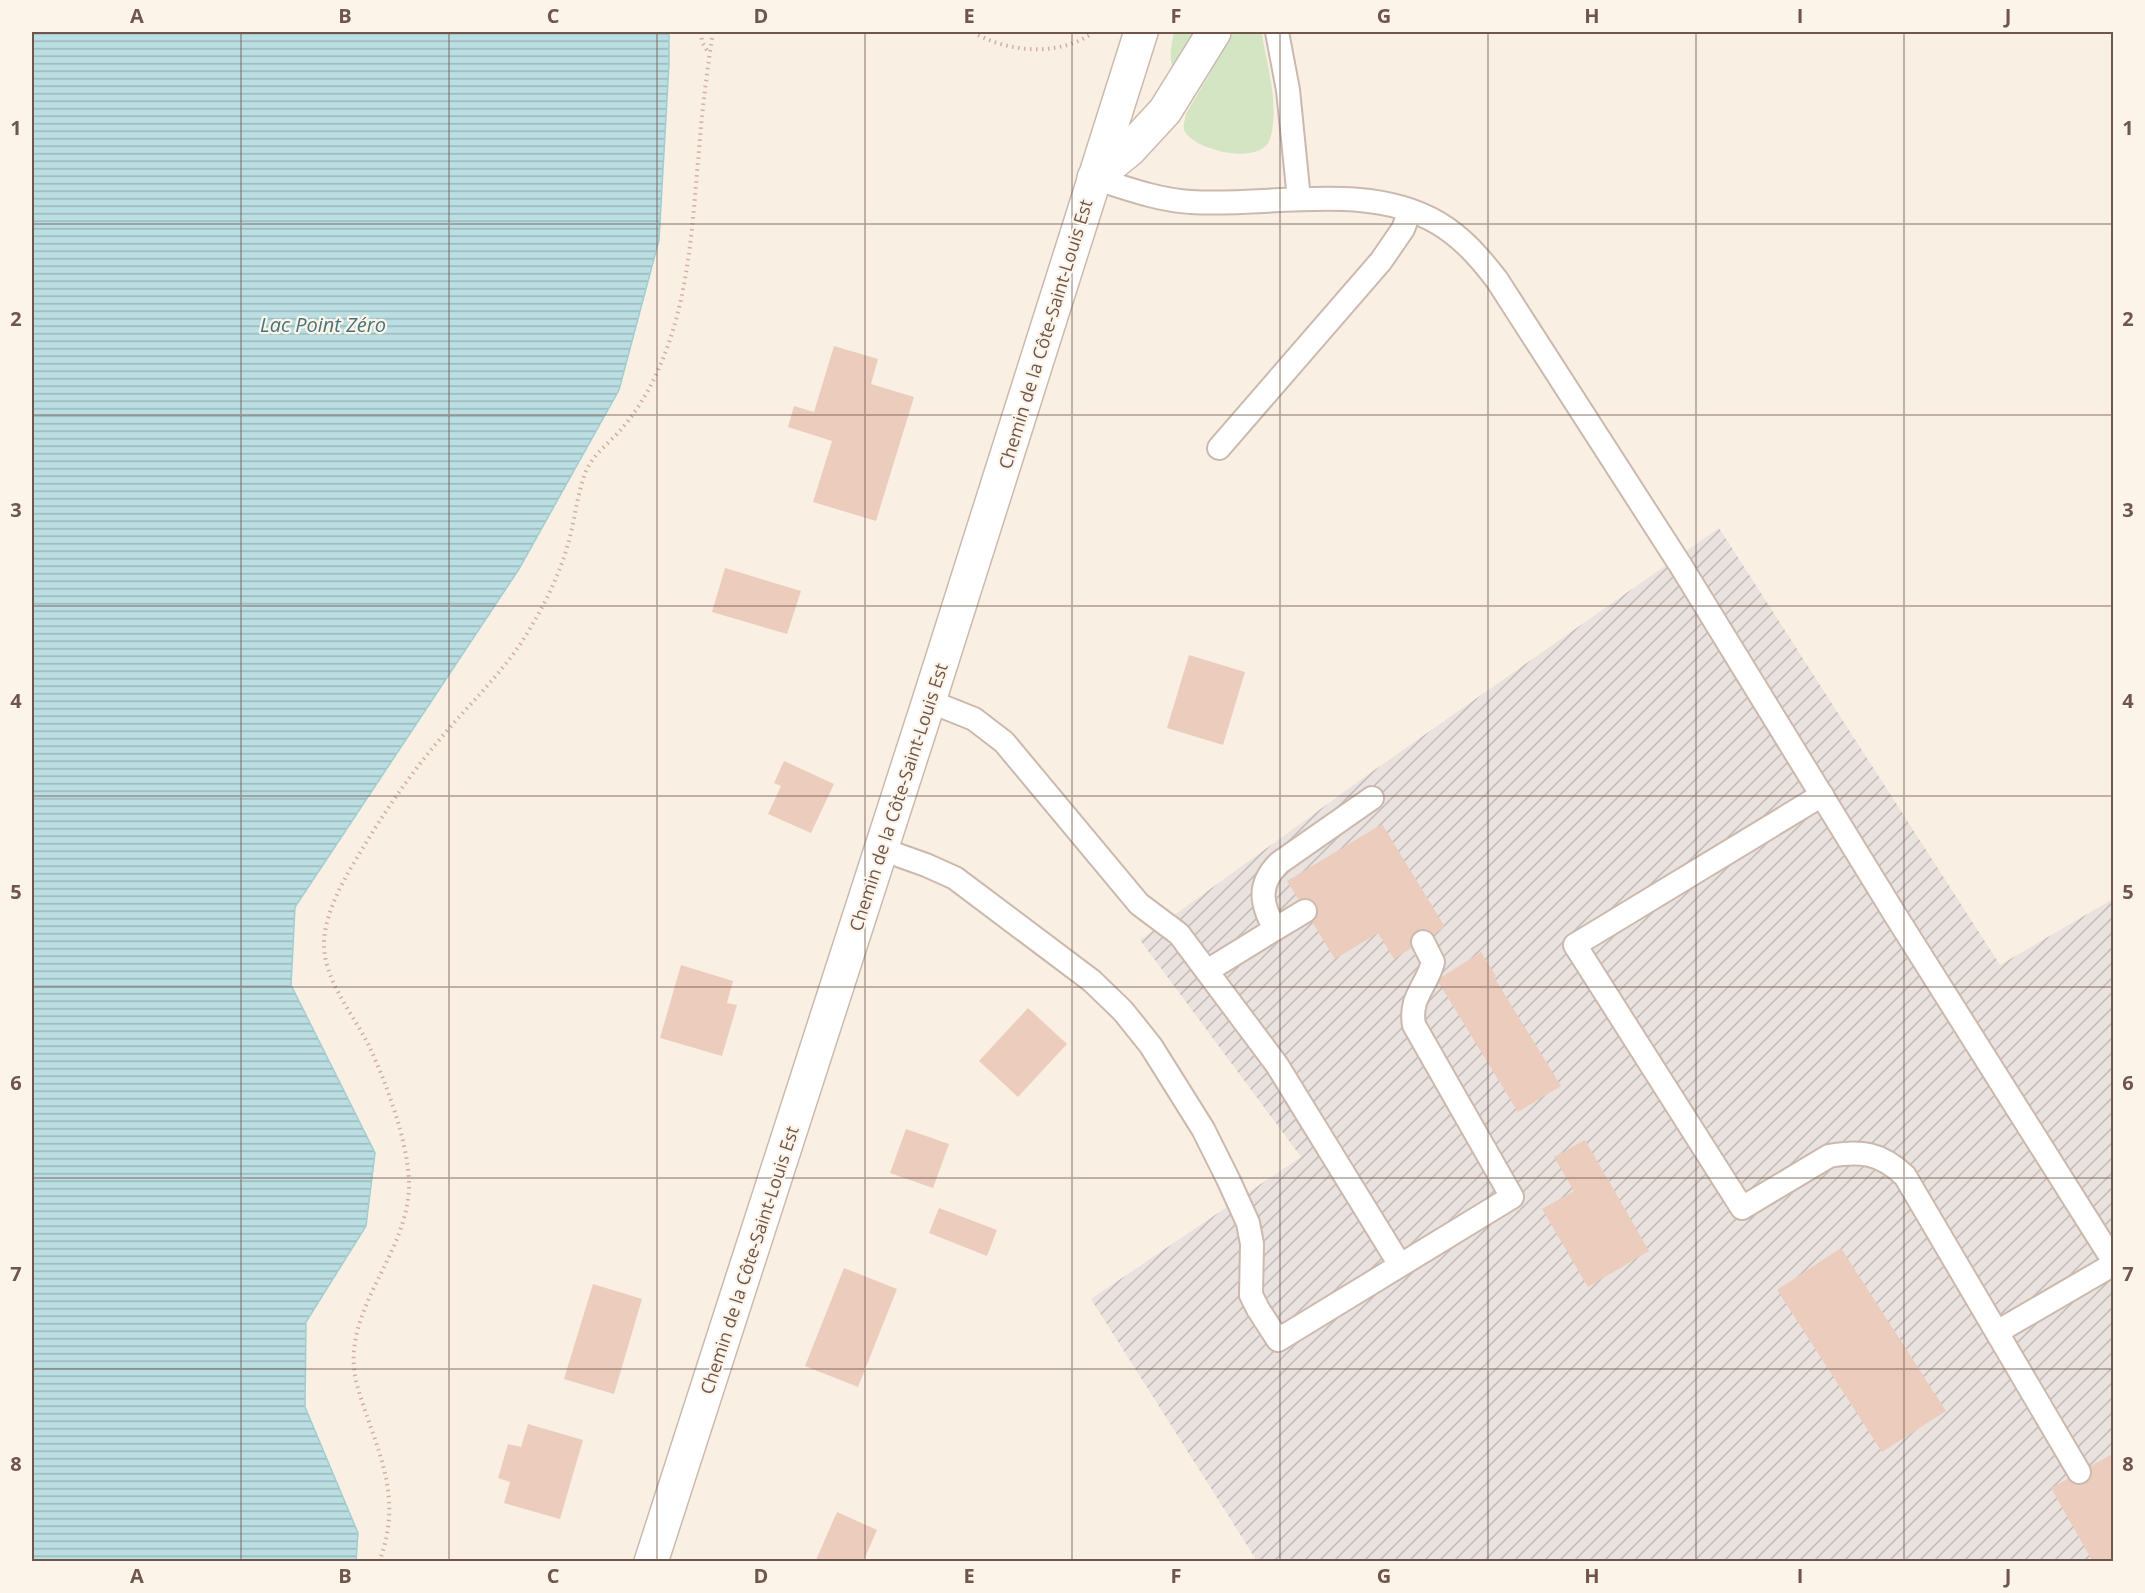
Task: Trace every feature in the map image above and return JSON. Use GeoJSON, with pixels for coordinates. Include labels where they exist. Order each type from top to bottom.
{"type":"FeatureCollection","features":[{"type":"Feature","properties":{"kind":"street","name":"Chemin de la Côte-Saint-Louis Est"},"geometry":{"type":"LineString","coordinates":[[651,1562],[930,701],[1141,32]]}},
{"type":"Feature","properties":{"kind":"street"},"geometry":{"type":"LineString","coordinates":[[1094,178],[1129,150],[1165,111],[1214,32]]}},
{"type":"Feature","properties":{"kind":"lane"},"geometry":{"type":"LineString","coordinates":[[1277,32],[1288,90],[1299,199]]}},
{"type":"Feature","properties":{"kind":"lane"},"geometry":{"type":"LineString","coordinates":[[1094,178],[1143,194],[1179,201],[1228,202],[1299,199],[1356,201],[1410,211],[1437,222],[1453,233],[1469,246],[1497,280],[1681,566],[2114,1263],[1996,1332]]}},
{"type":"Feature","properties":{"kind":"lane"},"geometry":{"type":"LineString","coordinates":[[1219,448],[1381,261],[1403,229],[1410,211]]}},
{"type":"Feature","properties":{"kind":"lane"},"geometry":{"type":"LineString","coordinates":[[930,701],[974,719],[1004,742],[1139,904],[1179,934],[1278,1065],[1400,1265]]}},
{"type":"Feature","properties":{"kind":"lane"},"geometry":{"type":"LineString","coordinates":[[1822,795],[1575,945],[1742,1208],[1829,1156],[1845,1153],[1875,1155],[1891,1163],[1905,1176],[2079,1472]]}},
{"type":"Feature","properties":{"kind":"lane"},"geometry":{"type":"LineString","coordinates":[[1275,929],[1263,902],[1266,882],[1271,871],[1372,798]]}},
{"type":"Feature","properties":{"kind":"lane"},"geometry":{"type":"LineString","coordinates":[[881,849],[955,878],[1092,981],[1124,1011],[1151,1046],[1203,1129],[1228,1179],[1248,1223],[1252,1244],[1251,1295],[1278,1340],[1512,1197],[1414,1025],[1412,1012],[1419,990],[1430,975],[1433,962],[1423,942]]}},
{"type":"Feature","properties":{"kind":"lane"},"geometry":{"type":"LineString","coordinates":[[1207,971],[1305,910]]}},
{"type":"Feature","properties":{"kind":"path"},"geometry":{"type":"LineString","coordinates":[[701,32],[702,42],[710,55]]}},
{"type":"Feature","properties":{"kind":"path"},"geometry":{"type":"LineString","coordinates":[[379,1562],[386,1541],[388,1488],[382,1456],[356,1381],[354,1347],[356,1334],[367,1304],[403,1227],[408,1204],[409,1179],[398,1126],[379,1070],[369,1046],[344,1003],[328,969],[324,944],[325,930],[333,903],[393,801],[451,726],[513,656],[533,625],[563,559],[588,466],[640,405],[659,368],[668,345],[687,269],[700,127],[713,32]]}},
{"type":"Feature","properties":{"kind":"path"},"geometry":{"type":"LineString","coordinates":[[973,32],[994,41],[1040,50],[1074,42],[1094,32]]}},
{"type":"Feature","properties":{"kind":"shaded area"},"geometry":{"type":"Polygon","coordinates":[[[1719,528],[2000,965],[2113,899],[2113,1561],[1257,1561],[1091,1299],[1301,1157],[1140,940],[1366,776],[1719,528]]]}},
{"type":"Feature","properties":{"kind":"green space"},"geometry":{"type":"Polygon","coordinates":[[[1174,32],[1198,32],[1175,73],[1171,58],[1174,32]]]}},
{"type":"Feature","properties":{"kind":"green space"},"geometry":{"type":"Polygon","coordinates":[[[1234,32],[1261,32],[1262,34],[1274,113],[1270,139],[1264,147],[1255,152],[1242,154],[1215,150],[1202,145],[1192,139],[1184,128],[1186,114],[1234,32]]]}},
{"type":"Feature","properties":{"kind":"water","name":"Lac Point Zéro"},"geometry":{"type":"Polygon","coordinates":[[[32,32],[669,32],[659,240],[619,390],[519,569],[295,907],[291,985],[375,1153],[366,1226],[306,1322],[305,1407],[358,1533],[356,1561],[32,1561],[32,32]]]}},
{"type":"Feature","properties":{"kind":"building"},"geometry":{"type":"Polygon","coordinates":[[[834,346],[878,359],[871,384],[914,397],[876,521],[813,502],[832,441],[788,427],[794,406],[814,412],[834,346]]]}},
{"type":"Feature","properties":{"kind":"building"},"geometry":{"type":"Polygon","coordinates":[[[725,568],[801,591],[787,634],[712,612],[725,568]]]}},
{"type":"Feature","properties":{"kind":"building"},"geometry":{"type":"Polygon","coordinates":[[[1189,655],[1245,672],[1223,745],[1167,728],[1189,655]]]}},
{"type":"Feature","properties":{"kind":"building"},"geometry":{"type":"Polygon","coordinates":[[[784,761],[834,784],[811,833],[768,814],[781,786],[774,783],[784,761]]]}},
{"type":"Feature","properties":{"kind":"building"},"geometry":{"type":"Polygon","coordinates":[[[1382,824],[1445,927],[1394,959],[1378,933],[1335,959],[1287,881],[1382,824]]]}},
{"type":"Feature","properties":{"kind":"building"},"geometry":{"type":"Polygon","coordinates":[[[1481,952],[1561,1086],[1518,1112],[1437,980],[1481,952]]]}},
{"type":"Feature","properties":{"kind":"building"},"geometry":{"type":"Polygon","coordinates":[[[681,965],[733,981],[727,1003],[737,1005],[722,1056],[660,1038],[681,965]]]}},
{"type":"Feature","properties":{"kind":"building"},"geometry":{"type":"Polygon","coordinates":[[[1028,1008],[1067,1044],[1018,1097],[979,1061],[1028,1008]]]}},
{"type":"Feature","properties":{"kind":"building"},"geometry":{"type":"Polygon","coordinates":[[[906,1129],[949,1144],[933,1188],[890,1173],[906,1129]]]}},
{"type":"Feature","properties":{"kind":"building"},"geometry":{"type":"Polygon","coordinates":[[[1585,1140],[1649,1251],[1588,1287],[1542,1209],[1574,1191],[1554,1157],[1585,1140]]]}},
{"type":"Feature","properties":{"kind":"building"},"geometry":{"type":"Polygon","coordinates":[[[939,1208],[997,1230],[987,1256],[929,1233],[939,1208]]]}},
{"type":"Feature","properties":{"kind":"building"},"geometry":{"type":"Polygon","coordinates":[[[1841,1248],[1946,1411],[1882,1452],[1777,1290],[1841,1248]]]}},
{"type":"Feature","properties":{"kind":"building"},"geometry":{"type":"Polygon","coordinates":[[[844,1268],[897,1289],[858,1387],[805,1366],[844,1268]]]}},
{"type":"Feature","properties":{"kind":"building"},"geometry":{"type":"Polygon","coordinates":[[[593,1284],[642,1299],[614,1394],[564,1379],[593,1284]]]}},
{"type":"Feature","properties":{"kind":"building"},"geometry":{"type":"Polygon","coordinates":[[[528,1424],[583,1440],[560,1519],[504,1503],[510,1482],[498,1478],[508,1444],[521,1447],[528,1424]]]}},
{"type":"Feature","properties":{"kind":"building"},"geometry":{"type":"Polygon","coordinates":[[[2114,1453],[2114,1562],[2093,1562],[2051,1488],[2114,1453]]]}},
{"type":"Feature","properties":{"kind":"building"},"geometry":{"type":"Polygon","coordinates":[[[837,1512],[877,1530],[863,1562],[815,1562],[837,1512]]]}}]}
